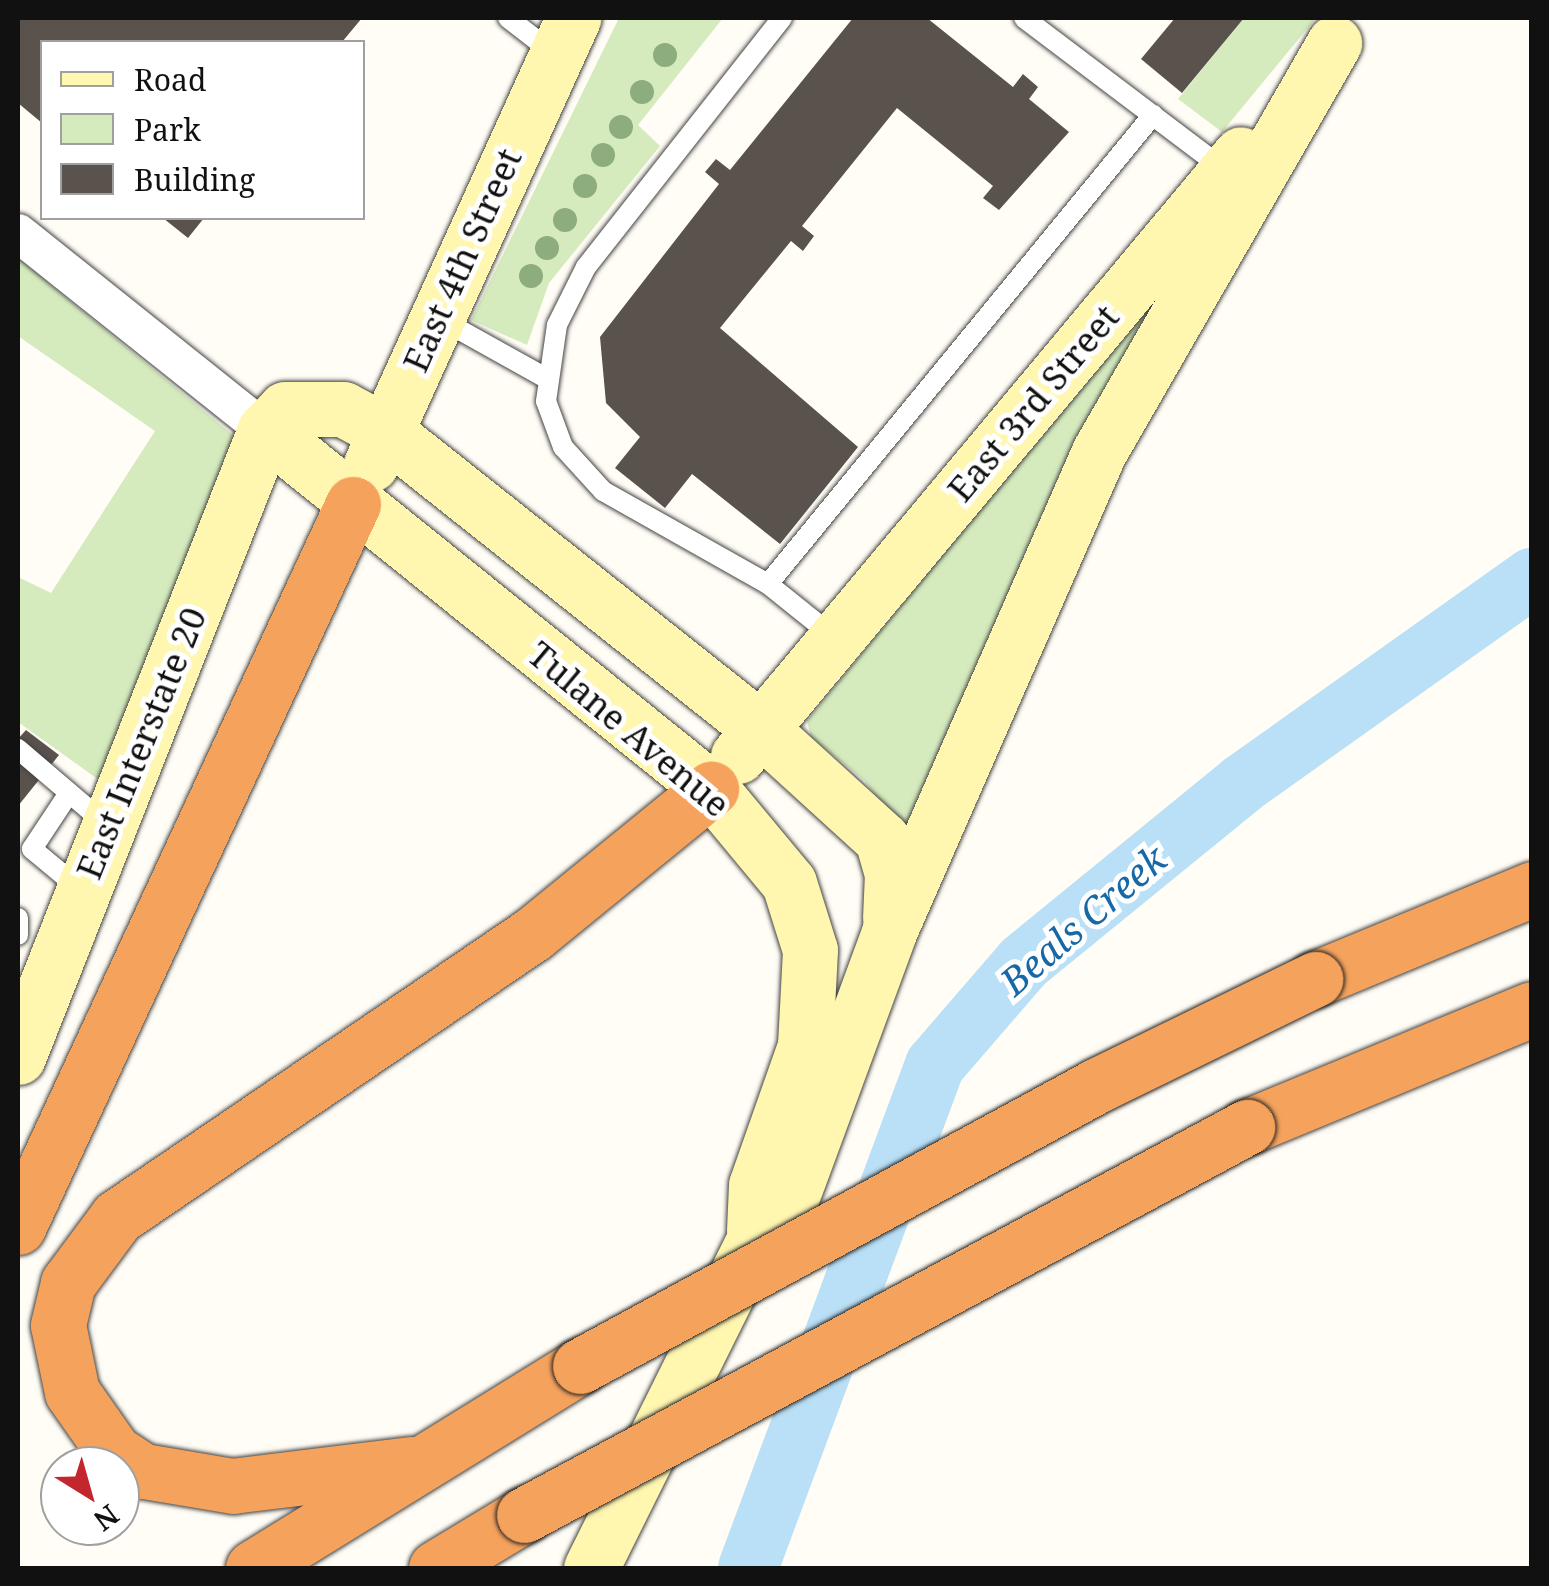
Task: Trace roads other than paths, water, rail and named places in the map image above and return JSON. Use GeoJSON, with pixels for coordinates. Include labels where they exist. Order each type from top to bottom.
{"type":"FeatureCollection","features":[{"type":"Feature","properties":{"kind":"highway"},"geometry":{"type":"LineString","coordinates":[[18,1227],[353,504]]}},
{"type":"Feature","properties":{"kind":"highway"},"geometry":{"type":"LineString","coordinates":[[411,1464],[232,1486],[143,1471],[114,1452],[72,1392],[58,1325],[68,1283],[117,1217],[533,934],[711,789]]}},
{"type":"Feature","properties":{"kind":"highway"},"geometry":{"type":"LineString","coordinates":[[253,1568],[411,1464],[580,1366],[1098,1085],[1315,979],[1532,889]]}},
{"type":"Feature","properties":{"kind":"highway"},"geometry":{"type":"LineString","coordinates":[[436,1568],[524,1515],[1247,1127],[1532,1008]]}},
{"type":"Feature","properties":{"kind":"main road","name":"East 3rd Street"},"geometry":{"type":"LineString","coordinates":[[711,789],[1344,30]]}},
{"type":"Feature","properties":{"kind":"main road"},"geometry":{"type":"LineString","coordinates":[[590,1568],[754,1240],[788,1206],[889,932],[1099,452],[1344,30]]}},
{"type":"Feature","properties":{"kind":"main road","name":"East 4th Street"},"geometry":{"type":"LineString","coordinates":[[353,504],[563,35]]}},
{"type":"Feature","properties":{"kind":"main road"},"geometry":{"type":"LineString","coordinates":[[266,430],[285,409],[343,409],[386,432],[761,730],[882,839],[892,873],[889,932]]}},
{"type":"Feature","properties":{"kind":"main road","name":"Tulane Avenue"},"geometry":{"type":"LineString","coordinates":[[266,430],[711,789],[789,884],[810,950],[804,1046],[756,1185],[754,1240]]}},
{"type":"Feature","properties":{"kind":"main road","name":"East Interstate 20"},"geometry":{"type":"LineString","coordinates":[[18,1057],[83,892],[89,809],[266,430]]}},
{"type":"Feature","properties":{"kind":"street","name":"Tulane Avenue"},"geometry":{"type":"LineString","coordinates":[[18,233],[266,430]]}},
{"type":"Feature","properties":{"kind":"lane"},"geometry":{"type":"LineString","coordinates":[[508,18],[563,35]]}},
{"type":"Feature","properties":{"kind":"lane"},"geometry":{"type":"LineString","coordinates":[[782,18],[586,267],[557,325],[548,378],[563,447],[602,491],[768,584],[836,639]]}},
{"type":"Feature","properties":{"kind":"lane"},"geometry":{"type":"LineString","coordinates":[[1024,18],[1227,171]]}},
{"type":"Feature","properties":{"kind":"lane"},"geometry":{"type":"LineString","coordinates":[[768,584],[1153,115]]}},
{"type":"Feature","properties":{"kind":"lane"},"geometry":{"type":"LineString","coordinates":[[438,318],[548,378]]}},
{"type":"Feature","properties":{"kind":"lane"},"geometry":{"type":"LineString","coordinates":[[18,748],[89,809]]}},
{"type":"Feature","properties":{"kind":"lane"},"geometry":{"type":"LineString","coordinates":[[18,918],[18,935]]}},
{"type":"Feature","properties":{"kind":"waterway","name":"Beals Creek"},"geometry":{"type":"LineString","coordinates":[[748,1568],[935,1065],[1024,962],[1242,784],[1532,578]]}}]}
